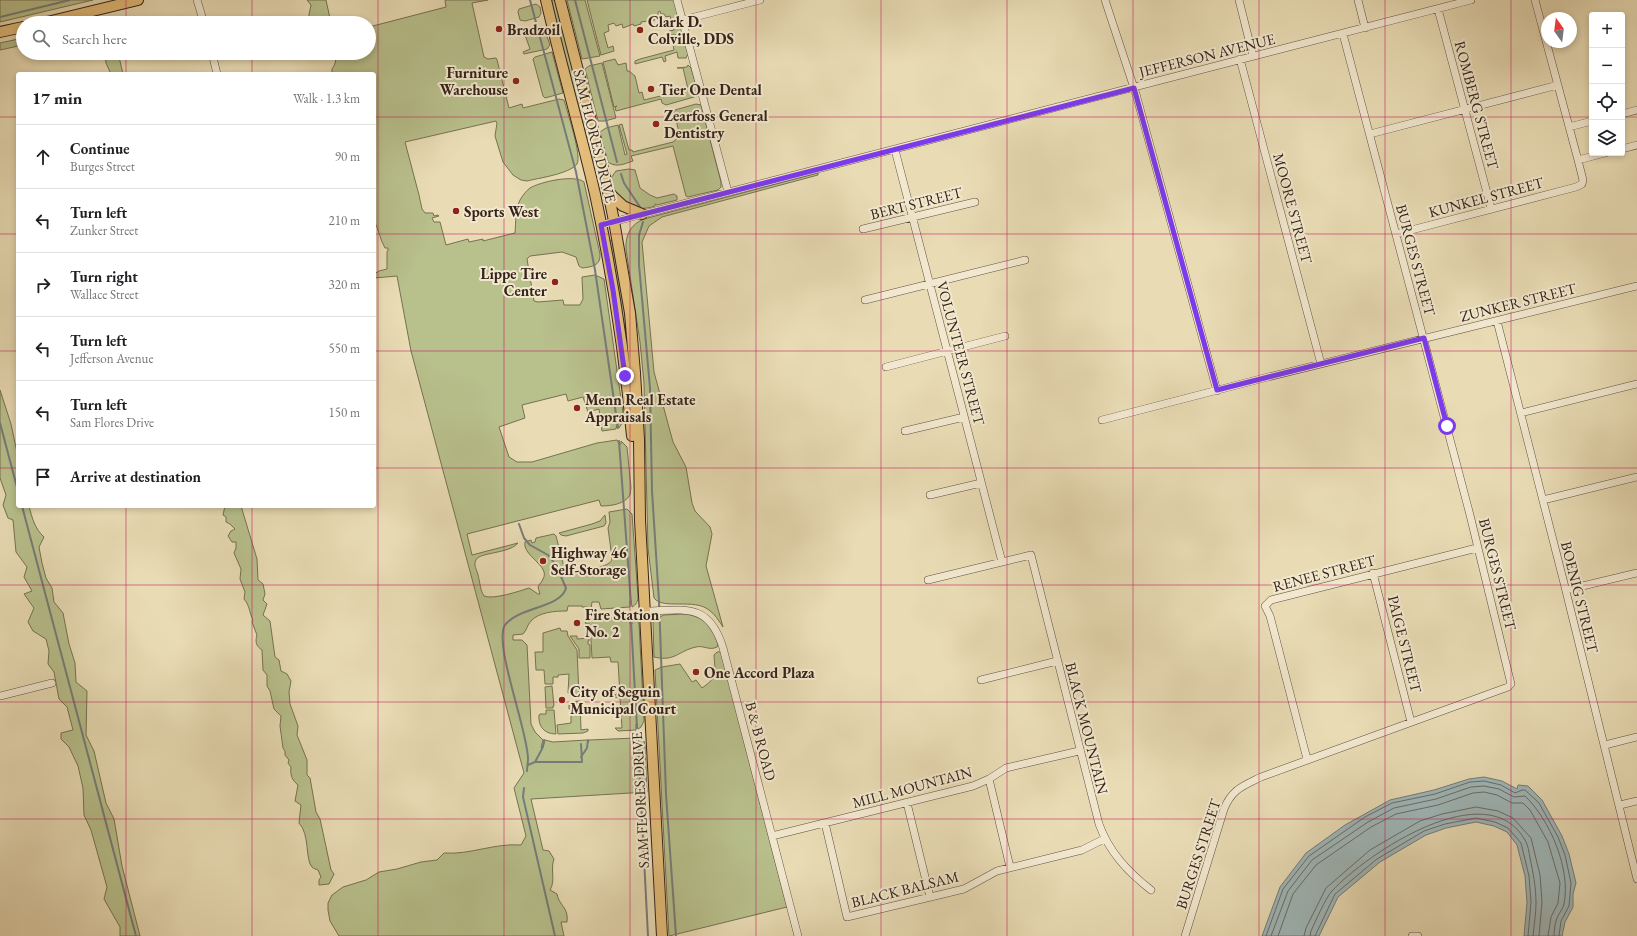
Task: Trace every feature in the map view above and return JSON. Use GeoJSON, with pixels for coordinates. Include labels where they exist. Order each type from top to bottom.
{"type":"FeatureCollection","features":[{"type":"Feature","properties":{"kind":"main road"},"geometry":{"type":"LineString","coordinates":[[72,16],[138,0]]}},
{"type":"Feature","properties":{"kind":"main road","name":"SAM FLORES DRIVE"},"geometry":{"type":"LineString","coordinates":[[546,0],[589,169],[601,225],[613,290],[625,376],[639,494],[662,936]]}},
{"type":"Feature","properties":{"kind":"main road","name":"SAM FLORES DRIVE"},"geometry":{"type":"LineString","coordinates":[[560,0],[608,192],[626,287],[634,352],[640,450],[639,494]]}},
{"type":"Feature","properties":{"kind":"main road"},"geometry":{"type":"LineString","coordinates":[[0,32],[16,29]]}},
{"type":"Feature","properties":{"kind":"main road"},"geometry":{"type":"LineString","coordinates":[[608,192],[623,206],[642,214]]}},
{"type":"Feature","properties":{"kind":"street"},"geometry":{"type":"LineString","coordinates":[[198,0],[202,16]]}},
{"type":"Feature","properties":{"kind":"street"},"geometry":{"type":"LineString","coordinates":[[678,0],[728,192]]}},
{"type":"Feature","properties":{"kind":"street"},"geometry":{"type":"LineString","coordinates":[[683,20],[760,0]]}},
{"type":"Feature","properties":{"kind":"street"},"geometry":{"type":"LineString","coordinates":[[1105,0],[1134,88],[1217,390]]}},
{"type":"Feature","properties":{"kind":"street"},"geometry":{"type":"LineString","coordinates":[[1239,0],[1253,56]]}},
{"type":"Feature","properties":{"kind":"street"},"geometry":{"type":"LineString","coordinates":[[1358,0],[1365,28]]}},
{"type":"Feature","properties":{"kind":"street","name":"JEFFERSON AVENUE"},"geometry":{"type":"LineString","coordinates":[[601,225],[1134,88],[1240,59],[1343,34],[1438,9],[1453,2],[1471,0]]}},
{"type":"Feature","properties":{"kind":"street"},"geometry":{"type":"LineString","coordinates":[[1535,0],[1578,160],[1593,156]]}},
{"type":"Feature","properties":{"kind":"street","name":"ROMBERG STREET"},"geometry":{"type":"LineString","coordinates":[[1438,9],[1491,208]]}},
{"type":"Feature","properties":{"kind":"street","name":"BURGES STREET"},"geometry":{"type":"LineString","coordinates":[[1185,936],[1224,809],[1232,794],[1236,790],[1261,777],[1307,759],[1508,687],[1511,684],[1424,338],[1343,34]]}},
{"type":"Feature","properties":{"kind":"street","name":"MOORE STREET"},"geometry":{"type":"LineString","coordinates":[[1240,59],[1321,364]]}},
{"type":"Feature","properties":{"kind":"street"},"geometry":{"type":"LineString","coordinates":[[214,60],[217,72]]}},
{"type":"Feature","properties":{"kind":"street"},"geometry":{"type":"LineString","coordinates":[[1370,134],[1558,85]]}},
{"type":"Feature","properties":{"kind":"street"},"geometry":{"type":"LineString","coordinates":[[1625,113],[1637,110]]}},
{"type":"Feature","properties":{"kind":"street"},"geometry":{"type":"LineString","coordinates":[[1569,127],[1589,122]]}},
{"type":"Feature","properties":{"kind":"street"},"geometry":{"type":"LineString","coordinates":[[1625,148],[1637,145]]}},
{"type":"Feature","properties":{"kind":"street","name":"VOLUNTEER STREET"},"geometry":{"type":"LineString","coordinates":[[895,150],[1002,562]]}},
{"type":"Feature","properties":{"kind":"street","name":"KUNKEL STREET"},"geometry":{"type":"LineString","coordinates":[[1396,234],[1576,187],[1582,184],[1583,180],[1578,160]]}},
{"type":"Feature","properties":{"kind":"street","name":"BERT STREET"},"geometry":{"type":"LineString","coordinates":[[863,229],[975,202]]}},
{"type":"Feature","properties":{"kind":"street"},"geometry":{"type":"LineString","coordinates":[[866,300],[1025,260]]}},
{"type":"Feature","properties":{"kind":"street","name":"ZUNKER STREET"},"geometry":{"type":"LineString","coordinates":[[1102,420],[1424,338],[1637,286]]}},
{"type":"Feature","properties":{"kind":"street","name":"BOENIG STREET"},"geometry":{"type":"LineString","coordinates":[[1497,321],[1605,745],[1637,879]]}},
{"type":"Feature","properties":{"kind":"street"},"geometry":{"type":"LineString","coordinates":[[886,367],[1005,336]]}},
{"type":"Feature","properties":{"kind":"street"},"geometry":{"type":"LineString","coordinates":[[1521,413],[1637,384]]}},
{"type":"Feature","properties":{"kind":"street"},"geometry":{"type":"LineString","coordinates":[[905,432],[964,417]]}},
{"type":"Feature","properties":{"kind":"street"},"geometry":{"type":"LineString","coordinates":[[1542,500],[1637,477]]}},
{"type":"Feature","properties":{"kind":"street"},"geometry":{"type":"LineString","coordinates":[[930,495],[981,483]]}},
{"type":"Feature","properties":{"kind":"street","name":"RENEE STREET"},"geometry":{"type":"LineString","coordinates":[[1307,759],[1270,616],[1265,606],[1271,600],[1477,548]]}},
{"type":"Feature","properties":{"kind":"street","name":"BLACK MOUNTAIN"},"geometry":{"type":"LineString","coordinates":[[1002,562],[1031,555],[1079,751],[1104,839],[1132,876],[1150,890]]}},
{"type":"Feature","properties":{"kind":"street"},"geometry":{"type":"LineString","coordinates":[[928,580],[1002,562]]}},
{"type":"Feature","properties":{"kind":"street"},"geometry":{"type":"LineString","coordinates":[[1566,590],[1637,572]]}},
{"type":"Feature","properties":{"kind":"street","name":"PAIGE STREET"},"geometry":{"type":"LineString","coordinates":[[1373,574],[1411,722]]}},
{"type":"Feature","properties":{"kind":"street","name":"B & B ROAD"},"geometry":{"type":"LineString","coordinates":[[645,611],[687,610],[695,612],[708,618],[717,631],[723,648],[798,936]]}},
{"type":"Feature","properties":{"kind":"street"},"geometry":{"type":"LineString","coordinates":[[981,680],[1057,661]]}},
{"type":"Feature","properties":{"kind":"street"},"geometry":{"type":"LineString","coordinates":[[0,696],[52,683]]}},
{"type":"Feature","properties":{"kind":"street"},"geometry":{"type":"LineString","coordinates":[[1605,745],[1637,737]]}},
{"type":"Feature","properties":{"kind":"street","name":"MILL MOUNTAIN"},"geometry":{"type":"LineString","coordinates":[[772,836],[973,786],[989,779],[1006,768],[1079,751]]}},
{"type":"Feature","properties":{"kind":"street"},"geometry":{"type":"LineString","coordinates":[[989,779],[1010,866]]}},
{"type":"Feature","properties":{"kind":"street"},"geometry":{"type":"LineString","coordinates":[[1620,805],[1637,801]]}},
{"type":"Feature","properties":{"kind":"street"},"geometry":{"type":"LineString","coordinates":[[907,803],[930,897]]}},
{"type":"Feature","properties":{"kind":"street","name":"BLACK BALSAM"},"geometry":{"type":"LineString","coordinates":[[825,823],[847,917],[964,889],[997,871],[1010,866],[1082,850],[1104,839]]}},
{"type":"Feature","properties":{"kind":"street"},"geometry":{"type":"LineString","coordinates":[[1412,936],[1418,936]]}},
{"type":"Feature","properties":{"kind":"green space"},"geometry":{"type":"Polygon","coordinates":[[[0,0],[93,0],[25,16],[16,16],[16,18],[0,22],[0,0]]]}},
{"type":"Feature","properties":{"kind":"green space"},"geometry":{"type":"Polygon","coordinates":[[[307,0],[326,0],[329,16],[309,16],[311,5],[307,0]]]}},
{"type":"Feature","properties":{"kind":"green space"},"geometry":{"type":"Polygon","coordinates":[[[445,0],[488,0],[472,3],[484,57],[488,59],[496,58],[497,60],[509,108],[522,104],[523,108],[559,99],[564,100],[576,143],[578,159],[577,164],[561,173],[527,181],[521,180],[513,175],[503,162],[495,136],[496,121],[405,142],[422,209],[425,213],[433,213],[434,216],[439,216],[432,218],[434,222],[440,222],[446,245],[468,239],[469,242],[483,239],[483,241],[515,233],[518,204],[523,195],[530,188],[541,183],[565,179],[573,179],[584,182],[600,254],[599,261],[595,265],[582,268],[579,266],[576,257],[562,252],[530,256],[527,259],[534,301],[563,300],[564,305],[580,305],[583,299],[582,277],[595,275],[604,279],[624,420],[619,428],[617,424],[616,429],[602,431],[599,409],[588,412],[583,397],[568,401],[566,394],[522,405],[525,418],[499,427],[509,457],[517,462],[532,462],[597,443],[617,440],[619,444],[621,444],[621,441],[627,447],[631,488],[630,495],[625,501],[613,505],[601,506],[599,500],[467,534],[472,555],[518,543],[514,547],[478,557],[476,560],[475,566],[484,596],[500,596],[529,588],[540,594],[538,587],[543,579],[543,570],[528,552],[525,547],[525,542],[531,540],[532,543],[535,542],[536,538],[554,534],[556,536],[564,567],[567,570],[574,573],[590,570],[606,565],[612,558],[608,528],[610,522],[609,512],[627,509],[632,514],[638,597],[635,605],[632,607],[631,600],[630,607],[601,609],[599,602],[592,602],[591,609],[587,609],[587,607],[582,606],[568,606],[567,611],[552,612],[534,618],[523,634],[513,635],[513,640],[522,640],[527,645],[531,724],[535,732],[543,740],[541,748],[543,748],[545,740],[553,742],[587,740],[588,743],[589,740],[636,738],[637,745],[639,745],[638,738],[644,741],[645,746],[647,792],[531,799],[543,850],[549,851],[554,859],[553,882],[550,890],[557,894],[567,913],[567,922],[561,922],[564,936],[339,936],[330,921],[328,910],[328,903],[332,895],[343,887],[366,880],[379,872],[397,869],[421,862],[437,860],[444,853],[521,845],[526,836],[514,788],[524,773],[411,351],[397,276],[376,278],[376,273],[387,269],[388,248],[385,248],[383,245],[376,225],[376,72],[332,72],[336,60],[376,60],[376,25],[446,7],[445,0]]]}},
{"type":"Feature","properties":{"kind":"green space"},"geometry":{"type":"Polygon","coordinates":[[[549,0],[555,0],[596,161],[591,162],[549,0]]]}},
{"type":"Feature","properties":{"kind":"green space"},"geometry":{"type":"Polygon","coordinates":[[[567,0],[585,0],[600,56],[582,59],[567,0]]]}},
{"type":"Feature","properties":{"kind":"green space"},"geometry":{"type":"Polygon","coordinates":[[[587,0],[674,0],[682,32],[678,35],[670,35],[669,31],[674,30],[670,16],[666,17],[664,14],[661,14],[660,11],[658,12],[658,15],[655,16],[655,20],[641,22],[641,24],[634,26],[633,24],[623,28],[622,24],[616,26],[614,23],[608,25],[609,31],[604,33],[608,48],[613,46],[614,51],[601,55],[587,0]]]}},
{"type":"Feature","properties":{"kind":"green space"},"geometry":{"type":"Polygon","coordinates":[[[536,4],[540,7],[541,13],[539,17],[525,21],[520,20],[518,12],[519,9],[536,4]]]}},
{"type":"Feature","properties":{"kind":"green space"},"geometry":{"type":"Polygon","coordinates":[[[536,26],[544,28],[550,45],[547,49],[524,54],[523,52],[530,49],[525,35],[525,30],[536,26]]]}},
{"type":"Feature","properties":{"kind":"green space"},"geometry":{"type":"Polygon","coordinates":[[[16,40],[16,47],[0,50],[0,43],[16,40]]]}},
{"type":"Feature","properties":{"kind":"green space"},"geometry":{"type":"Polygon","coordinates":[[[680,42],[685,43],[688,54],[686,58],[678,58],[677,52],[665,56],[666,61],[664,62],[662,57],[635,64],[635,61],[640,59],[674,50],[673,45],[680,42]]]}},
{"type":"Feature","properties":{"kind":"green space"},"geometry":{"type":"Polygon","coordinates":[[[552,52],[563,93],[545,98],[543,96],[533,59],[552,52]]]}},
{"type":"Feature","properties":{"kind":"green space"},"geometry":{"type":"Polygon","coordinates":[[[615,59],[618,65],[626,63],[627,71],[635,76],[639,93],[642,92],[644,100],[673,93],[677,93],[678,95],[688,89],[683,68],[677,68],[687,67],[688,65],[691,68],[699,95],[666,105],[662,103],[661,99],[616,111],[615,108],[617,106],[614,107],[603,62],[615,59]]]}},
{"type":"Feature","properties":{"kind":"green space"},"geometry":{"type":"Polygon","coordinates":[[[106,60],[120,60],[123,72],[110,72],[106,60]]]}},
{"type":"Feature","properties":{"kind":"green space"},"geometry":{"type":"Polygon","coordinates":[[[602,63],[616,118],[598,121],[585,69],[589,66],[602,63]]]}},
{"type":"Feature","properties":{"kind":"green space"},"geometry":{"type":"Polygon","coordinates":[[[696,104],[701,105],[721,182],[721,187],[718,190],[688,197],[686,196],[673,146],[631,156],[633,161],[623,164],[614,165],[608,162],[600,132],[606,128],[618,125],[625,155],[627,154],[619,125],[622,124],[629,150],[632,150],[633,152],[673,142],[678,138],[679,132],[674,112],[675,110],[696,104]]]}},
{"type":"Feature","properties":{"kind":"green space"},"geometry":{"type":"Polygon","coordinates":[[[629,169],[635,170],[640,188],[650,195],[657,198],[674,194],[677,196],[677,200],[657,205],[655,204],[655,206],[647,208],[632,207],[626,204],[617,193],[611,178],[616,171],[629,169]]]}},
{"type":"Feature","properties":{"kind":"green space"},"geometry":{"type":"Polygon","coordinates":[[[818,173],[818,175],[662,217],[649,226],[642,242],[654,372],[673,442],[686,467],[692,503],[695,511],[710,527],[712,534],[706,566],[723,627],[709,610],[703,607],[687,604],[664,603],[654,598],[648,548],[644,383],[640,342],[626,249],[627,239],[632,227],[644,219],[818,173]]]}},
{"type":"Feature","properties":{"kind":"green space"},"geometry":{"type":"Polygon","coordinates":[[[610,240],[613,241],[626,318],[630,356],[626,357],[608,242],[610,240]]]}},
{"type":"Feature","properties":{"kind":"green space"},"geometry":{"type":"Polygon","coordinates":[[[0,390],[11,424],[16,448],[16,508],[30,508],[36,527],[44,537],[39,547],[42,563],[46,578],[52,588],[54,602],[63,613],[69,644],[75,663],[76,682],[87,691],[86,735],[94,751],[106,803],[114,819],[122,866],[140,936],[120,936],[120,927],[104,899],[107,887],[91,830],[84,815],[83,788],[78,766],[69,747],[61,739],[61,733],[73,730],[67,707],[59,699],[54,672],[48,664],[49,651],[46,639],[33,631],[28,622],[34,608],[24,594],[32,591],[24,577],[27,567],[16,552],[13,520],[8,518],[3,505],[6,495],[0,478],[0,390]]]}},
{"type":"Feature","properties":{"kind":"green space"},"geometry":{"type":"Polygon","coordinates":[[[225,508],[242,508],[257,559],[258,580],[263,584],[265,594],[263,600],[267,604],[263,615],[270,621],[275,657],[279,660],[281,671],[287,674],[291,681],[289,692],[290,704],[298,726],[297,735],[307,760],[307,775],[310,778],[316,812],[320,819],[331,870],[334,874],[329,884],[319,885],[319,880],[321,877],[318,870],[313,868],[310,864],[305,834],[299,823],[301,805],[295,801],[298,785],[292,777],[291,767],[288,763],[289,760],[285,755],[283,748],[280,726],[281,716],[274,709],[270,691],[267,686],[267,675],[263,670],[262,650],[256,644],[257,635],[252,622],[253,620],[244,599],[245,592],[240,579],[241,569],[234,553],[236,542],[232,542],[228,536],[231,531],[235,529],[226,522],[226,517],[223,515],[225,508]]]}},
{"type":"Feature","properties":{"kind":"green space"},"geometry":{"type":"Polygon","coordinates":[[[605,515],[606,523],[604,526],[566,536],[559,533],[600,521],[605,515]]]}},
{"type":"Feature","properties":{"kind":"green space"},"geometry":{"type":"Polygon","coordinates":[[[685,614],[698,617],[707,623],[718,644],[717,647],[696,647],[672,657],[654,657],[653,620],[664,615],[685,614]]]}},
{"type":"Feature","properties":{"kind":"green space"},"geometry":{"type":"Polygon","coordinates":[[[630,617],[630,624],[632,624],[632,617],[636,619],[639,624],[644,721],[638,729],[636,724],[636,730],[618,731],[615,728],[622,728],[620,698],[614,697],[616,694],[620,694],[618,662],[611,662],[610,657],[592,658],[590,624],[586,624],[585,622],[587,619],[630,617]]]}},
{"type":"Feature","properties":{"kind":"green space"},"geometry":{"type":"Polygon","coordinates":[[[560,628],[561,631],[567,631],[568,636],[577,650],[579,695],[570,696],[570,693],[568,693],[569,674],[553,677],[553,684],[545,684],[544,670],[536,670],[535,652],[543,652],[543,633],[560,628]]]}},
{"type":"Feature","properties":{"kind":"green space"},"geometry":{"type":"Polygon","coordinates":[[[570,636],[577,636],[577,639],[589,638],[588,644],[590,645],[590,658],[579,658],[579,649],[570,636]]]}},
{"type":"Feature","properties":{"kind":"green space"},"geometry":{"type":"Polygon","coordinates":[[[717,652],[721,652],[787,907],[669,936],[655,670],[662,667],[680,664],[692,682],[696,680],[702,688],[714,677],[714,655],[717,652]]]}},
{"type":"Feature","properties":{"kind":"green space"},"geometry":{"type":"Polygon","coordinates":[[[552,686],[554,706],[553,708],[546,708],[545,687],[552,686]]]}},
{"type":"Feature","properties":{"kind":"green space"},"geometry":{"type":"Polygon","coordinates":[[[580,701],[581,730],[588,729],[588,731],[583,733],[558,734],[557,725],[571,723],[571,709],[569,709],[569,705],[571,705],[570,702],[580,701]]]}},
{"type":"Feature","properties":{"kind":"green space"},"geometry":{"type":"Polygon","coordinates":[[[546,710],[554,710],[556,734],[548,733],[541,726],[539,715],[546,714],[546,710]]]}},
{"type":"Feature","properties":{"kind":"water"},"geometry":{"type":"Polygon","coordinates":[[[1484,777],[1502,781],[1517,789],[1518,785],[1528,786],[1542,800],[1562,836],[1569,854],[1576,883],[1573,894],[1573,907],[1565,922],[1562,936],[1524,936],[1527,903],[1525,876],[1517,845],[1507,832],[1494,826],[1476,822],[1446,828],[1426,835],[1380,862],[1338,897],[1319,936],[1262,936],[1280,887],[1306,853],[1345,825],[1390,800],[1434,790],[1469,779],[1484,777]]]}},
{"type":"Feature","properties":{"kind":"waterway"},"geometry":{"type":"LineString","coordinates":[[0,17],[70,0]]}},
{"type":"Feature","properties":{"kind":"waterway"},"geometry":{"type":"LineString","coordinates":[[530,0],[576,172],[595,270],[618,428]]}},
{"type":"Feature","properties":{"kind":"waterway"},"geometry":{"type":"LineString","coordinates":[[575,0],[617,162]]}},
{"type":"Feature","properties":{"kind":"waterway"},"geometry":{"type":"LineString","coordinates":[[621,174],[624,183],[640,207]]}},
{"type":"Feature","properties":{"kind":"waterway"},"geometry":{"type":"LineString","coordinates":[[643,222],[639,235],[639,265],[650,388],[652,491],[659,601],[666,794],[676,936]]}},
{"type":"Feature","properties":{"kind":"waterway"},"geometry":{"type":"LineString","coordinates":[[0,423],[16,483]]}},
{"type":"Feature","properties":{"kind":"waterway"},"geometry":{"type":"LineString","coordinates":[[619,441],[631,604]]}},
{"type":"Feature","properties":{"kind":"waterway"},"geometry":{"type":"LineString","coordinates":[[23,508],[136,936]]}},
{"type":"Feature","properties":{"kind":"waterway"},"geometry":{"type":"LineString","coordinates":[[519,524],[524,538],[530,545],[548,555],[556,565],[566,588],[562,595],[556,600],[519,614],[505,625],[503,635],[504,650],[507,668],[527,746],[527,771]]}},
{"type":"Feature","properties":{"kind":"waterway"},"geometry":{"type":"LineString","coordinates":[[631,621],[637,728]]}},
{"type":"Feature","properties":{"kind":"waterway"},"geometry":{"type":"LineString","coordinates":[[528,765],[535,762],[542,749],[544,740]]}},
{"type":"Feature","properties":{"kind":"waterway"},"geometry":{"type":"LineString","coordinates":[[581,757],[587,748],[588,740]]}},
{"type":"Feature","properties":{"kind":"waterway"},"geometry":{"type":"LineString","coordinates":[[638,742],[648,936]]}},
{"type":"Feature","properties":{"kind":"waterway"},"geometry":{"type":"LineString","coordinates":[[535,762],[582,762],[581,744]]}},
{"type":"Feature","properties":{"kind":"waterway"},"geometry":{"type":"LineString","coordinates":[[524,788],[523,797],[555,936]]}},
{"type":"Feature","properties":{"kind":"place","name":"Bradzoil"},"geometry":{"type":"Point","coordinates":[499,29]}},
{"type":"Feature","properties":{"kind":"place","name":"Clark D. Colville, DDS"},"geometry":{"type":"Point","coordinates":[640,30]}},
{"type":"Feature","properties":{"kind":"place","name":"Furniture Warehouse"},"geometry":{"type":"Point","coordinates":[516,81]}},
{"type":"Feature","properties":{"kind":"place","name":"Tier One Dental"},"geometry":{"type":"Point","coordinates":[651,89]}},
{"type":"Feature","properties":{"kind":"place","name":"Zearfoss General Dentistry"},"geometry":{"type":"Point","coordinates":[656,124]}},
{"type":"Feature","properties":{"kind":"place","name":"Sports West"},"geometry":{"type":"Point","coordinates":[456,211]}},
{"type":"Feature","properties":{"kind":"place","name":"Lippe Tire Center"},"geometry":{"type":"Point","coordinates":[555,282]}},
{"type":"Feature","properties":{"kind":"place","name":"Menn Real Estate Appraisals"},"geometry":{"type":"Point","coordinates":[577,408]}},
{"type":"Feature","properties":{"kind":"place","name":"Highway 46 Self-Storage"},"geometry":{"type":"Point","coordinates":[543,561]}},
{"type":"Feature","properties":{"kind":"place","name":"Fire Station No. 2"},"geometry":{"type":"Point","coordinates":[577,623]}},
{"type":"Feature","properties":{"kind":"place","name":"One Accord Plaza"},"geometry":{"type":"Point","coordinates":[696,672]}},
{"type":"Feature","properties":{"kind":"place","name":"City of Seguin Municipal Court"},"geometry":{"type":"Point","coordinates":[562,700]}},
{"type":"Feature","properties":{"kind":"route"},"geometry":{"type":"LineString","coordinates":[[625,376],[613,290],[601,225],[1134,88],[1217,390],[1424,338],[1447,426]]}}]}
